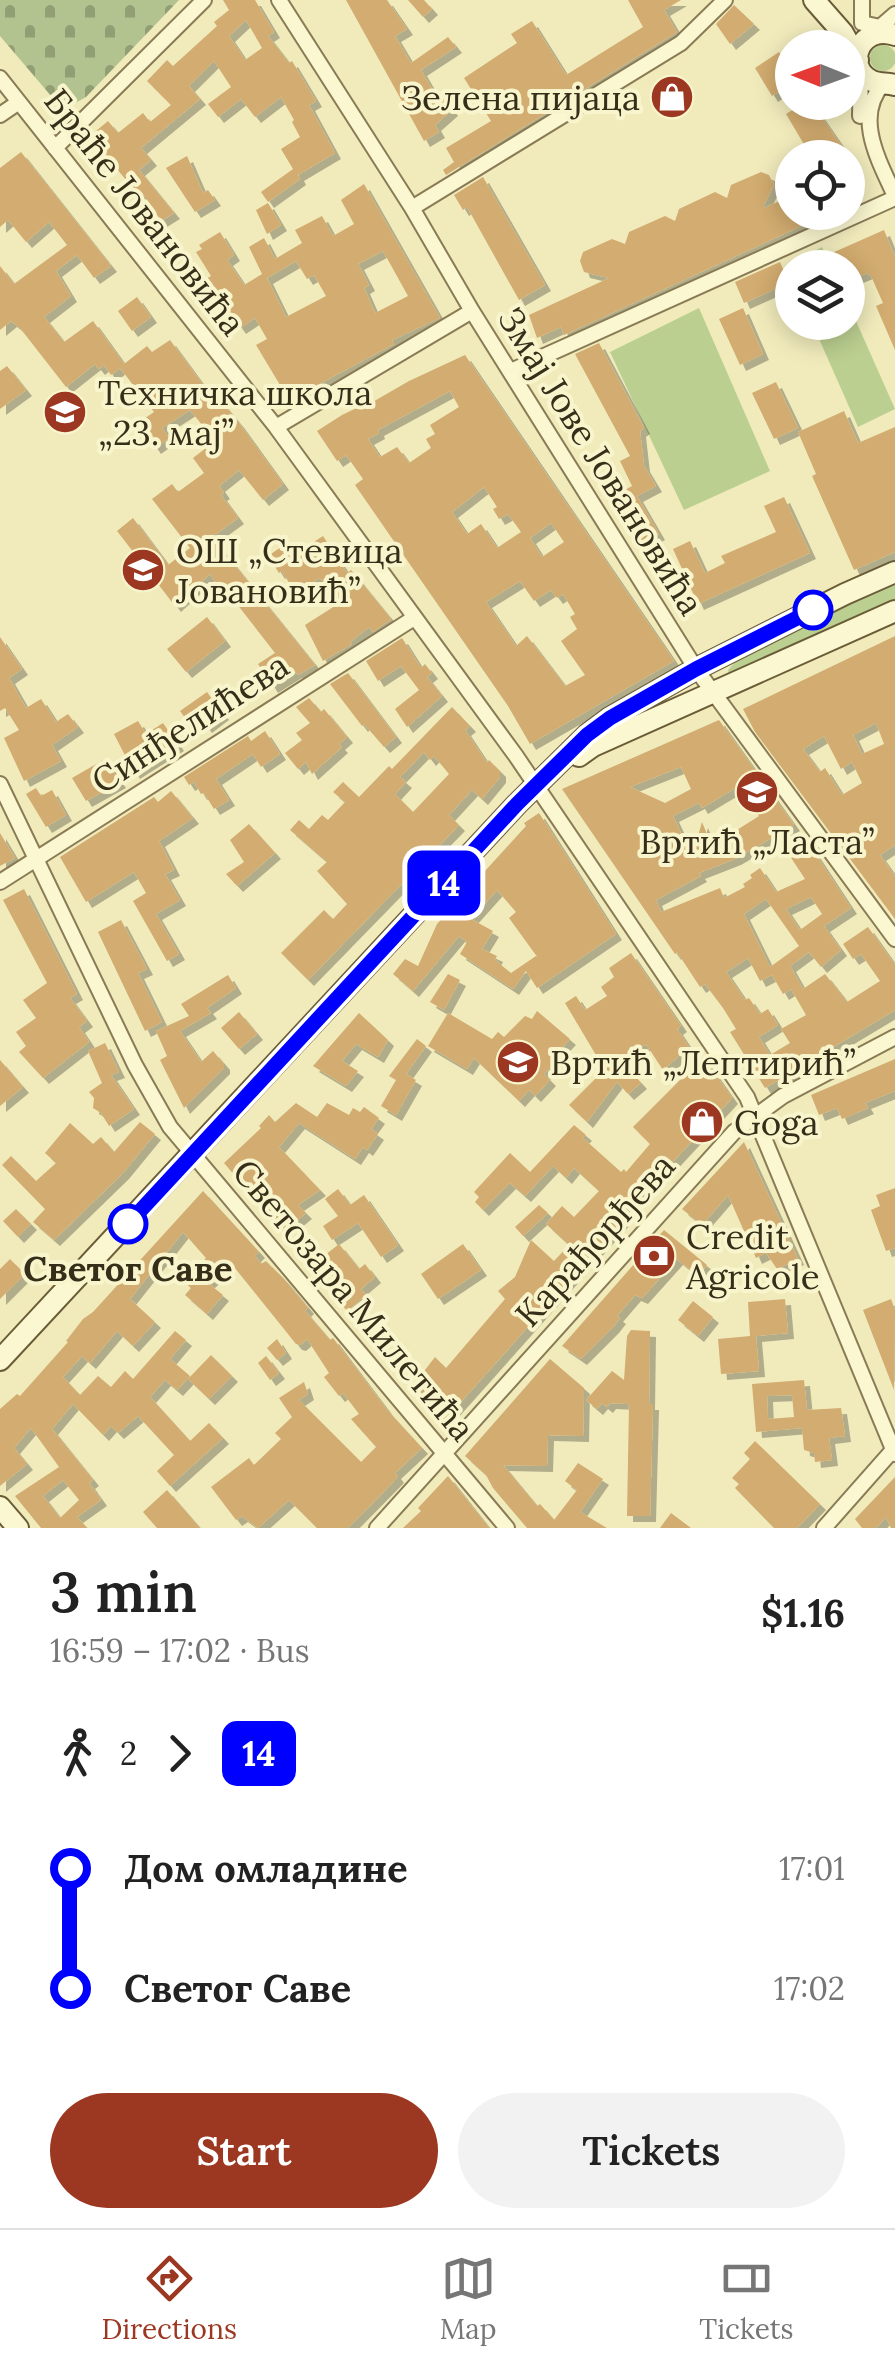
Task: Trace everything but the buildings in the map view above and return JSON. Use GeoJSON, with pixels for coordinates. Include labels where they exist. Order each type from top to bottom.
{"type":"FeatureCollection","features":[{"type":"Feature","properties":{"kind":"street"},"geometry":{"type":"LineString","coordinates":[[55,148],[204,0]]}},
{"type":"Feature","properties":{"kind":"street","name":"Змај Јове Јовановића"},"geometry":{"type":"LineString","coordinates":[[279,0],[696,669],[895,939]]}},
{"type":"Feature","properties":{"kind":"street"},"geometry":{"type":"LineString","coordinates":[[412,208],[681,42],[726,0]]}},
{"type":"Feature","properties":{"kind":"street"},"geometry":{"type":"LineString","coordinates":[[862,0],[862,23],[890,27]]}},
{"type":"Feature","properties":{"kind":"street"},"geometry":{"type":"LineString","coordinates":[[819,4],[890,27]]}},
{"type":"Feature","properties":{"kind":"street"},"geometry":{"type":"LineString","coordinates":[[819,4],[836,30]]}},
{"type":"Feature","properties":{"kind":"street"},"geometry":{"type":"LineString","coordinates":[[865,40],[890,27]]}},
{"type":"Feature","properties":{"kind":"street"},"geometry":{"type":"LineString","coordinates":[[865,72],[872,81],[891,83]]}},
{"type":"Feature","properties":{"kind":"street","name":"Браће Јовановића"},"geometry":{"type":"LineString","coordinates":[[0,78],[276,427],[536,784],[747,1097],[891,1432],[894,1452]]}},
{"type":"Feature","properties":{"kind":"street"},"geometry":{"type":"LineString","coordinates":[[511,372],[895,196],[878,157],[868,112],[874,93],[891,83]]}},
{"type":"Feature","properties":{"kind":"street"},"geometry":{"type":"LineString","coordinates":[[0,115],[19,102]]}},
{"type":"Feature","properties":{"kind":"street"},"geometry":{"type":"LineString","coordinates":[[860,120],[866,142],[878,157]]}},
{"type":"Feature","properties":{"kind":"street"},"geometry":{"type":"LineString","coordinates":[[276,427],[472,311]]}},
{"type":"Feature","properties":{"kind":"street"},"geometry":{"type":"LineString","coordinates":[[0,1360],[536,784],[610,718],[696,669],[895,572]]}},
{"type":"Feature","properties":{"kind":"street"},"geometry":{"type":"LineString","coordinates":[[536,784],[594,746],[895,611]]}},
{"type":"Feature","properties":{"kind":"street","name":"Синђелићева"},"geometry":{"type":"LineString","coordinates":[[0,882],[414,618]]}},
{"type":"Feature","properties":{"kind":"street","name":"Светозара Милетића"},"geometry":{"type":"LineString","coordinates":[[0,784],[152,1099],[192,1155],[507,1528]]}},
{"type":"Feature","properties":{"kind":"street","name":"Карађорђева"},"geometry":{"type":"LineString","coordinates":[[377,1528],[711,1154],[783,1096],[895,1037]]}},
{"type":"Feature","properties":{"kind":"street"},"geometry":{"type":"LineString","coordinates":[[824,1528],[894,1452]]}},
{"type":"Feature","properties":{"kind":"street"},"geometry":{"type":"LineString","coordinates":[[0,1507],[18,1528]]}},
{"type":"Feature","properties":{"kind":"green space"},"geometry":{"type":"Polygon","coordinates":[[[0,0],[179,0],[86,97],[63,110],[0,36],[0,0]]]}},
{"type":"Feature","properties":{"kind":"green space"},"geometry":{"type":"Polygon","coordinates":[[[883,45],[892,49],[896,58],[892,67],[883,71],[874,67],[870,58],[874,49],[883,45]]]}},
{"type":"Feature","properties":{"kind":"green space"},"geometry":{"type":"Polygon","coordinates":[[[699,308],[770,471],[684,510],[610,352],[699,308]]]}},
{"type":"Feature","properties":{"kind":"green space"},"geometry":{"type":"Polygon","coordinates":[[[820,340],[864,340],[895,409],[858,427],[820,340]]]}},
{"type":"Feature","properties":{"kind":"green space"},"geometry":{"type":"Polygon","coordinates":[[[895,583],[895,606],[730,679],[728,670],[735,662],[792,630],[895,583]]]}},
{"type":"Feature","properties":{"kind":"bus line","name":"14"},"geometry":{"type":"LineString","coordinates":[[128,1224],[517,804],[587,735],[696,669],[813,610]]}},
{"type":"Feature","properties":{"kind":"place","name":"Зелена пијаца"},"geometry":{"type":"Point","coordinates":[672,97]}},
{"type":"Feature","properties":{"kind":"place","name":"Техничка школа „23. мај”"},"geometry":{"type":"Point","coordinates":[65,412]}},
{"type":"Feature","properties":{"kind":"place","name":"ОШ „Стевица Јовановић”"},"geometry":{"type":"Point","coordinates":[143,570]}},
{"type":"Feature","properties":{"kind":"place","name":"Вртић „Ласта”"},"geometry":{"type":"Point","coordinates":[757,792]}},
{"type":"Feature","properties":{"kind":"place","name":"Вртић „Лептирић”"},"geometry":{"type":"Point","coordinates":[518,1062]}},
{"type":"Feature","properties":{"kind":"place","name":"Goga"},"geometry":{"type":"Point","coordinates":[702,1122]}},
{"type":"Feature","properties":{"kind":"place","name":"Светог Саве"},"geometry":{"type":"Point","coordinates":[128,1224]}},
{"type":"Feature","properties":{"kind":"place","name":"Credit Agricole"},"geometry":{"type":"Point","coordinates":[654,1256]}}]}
